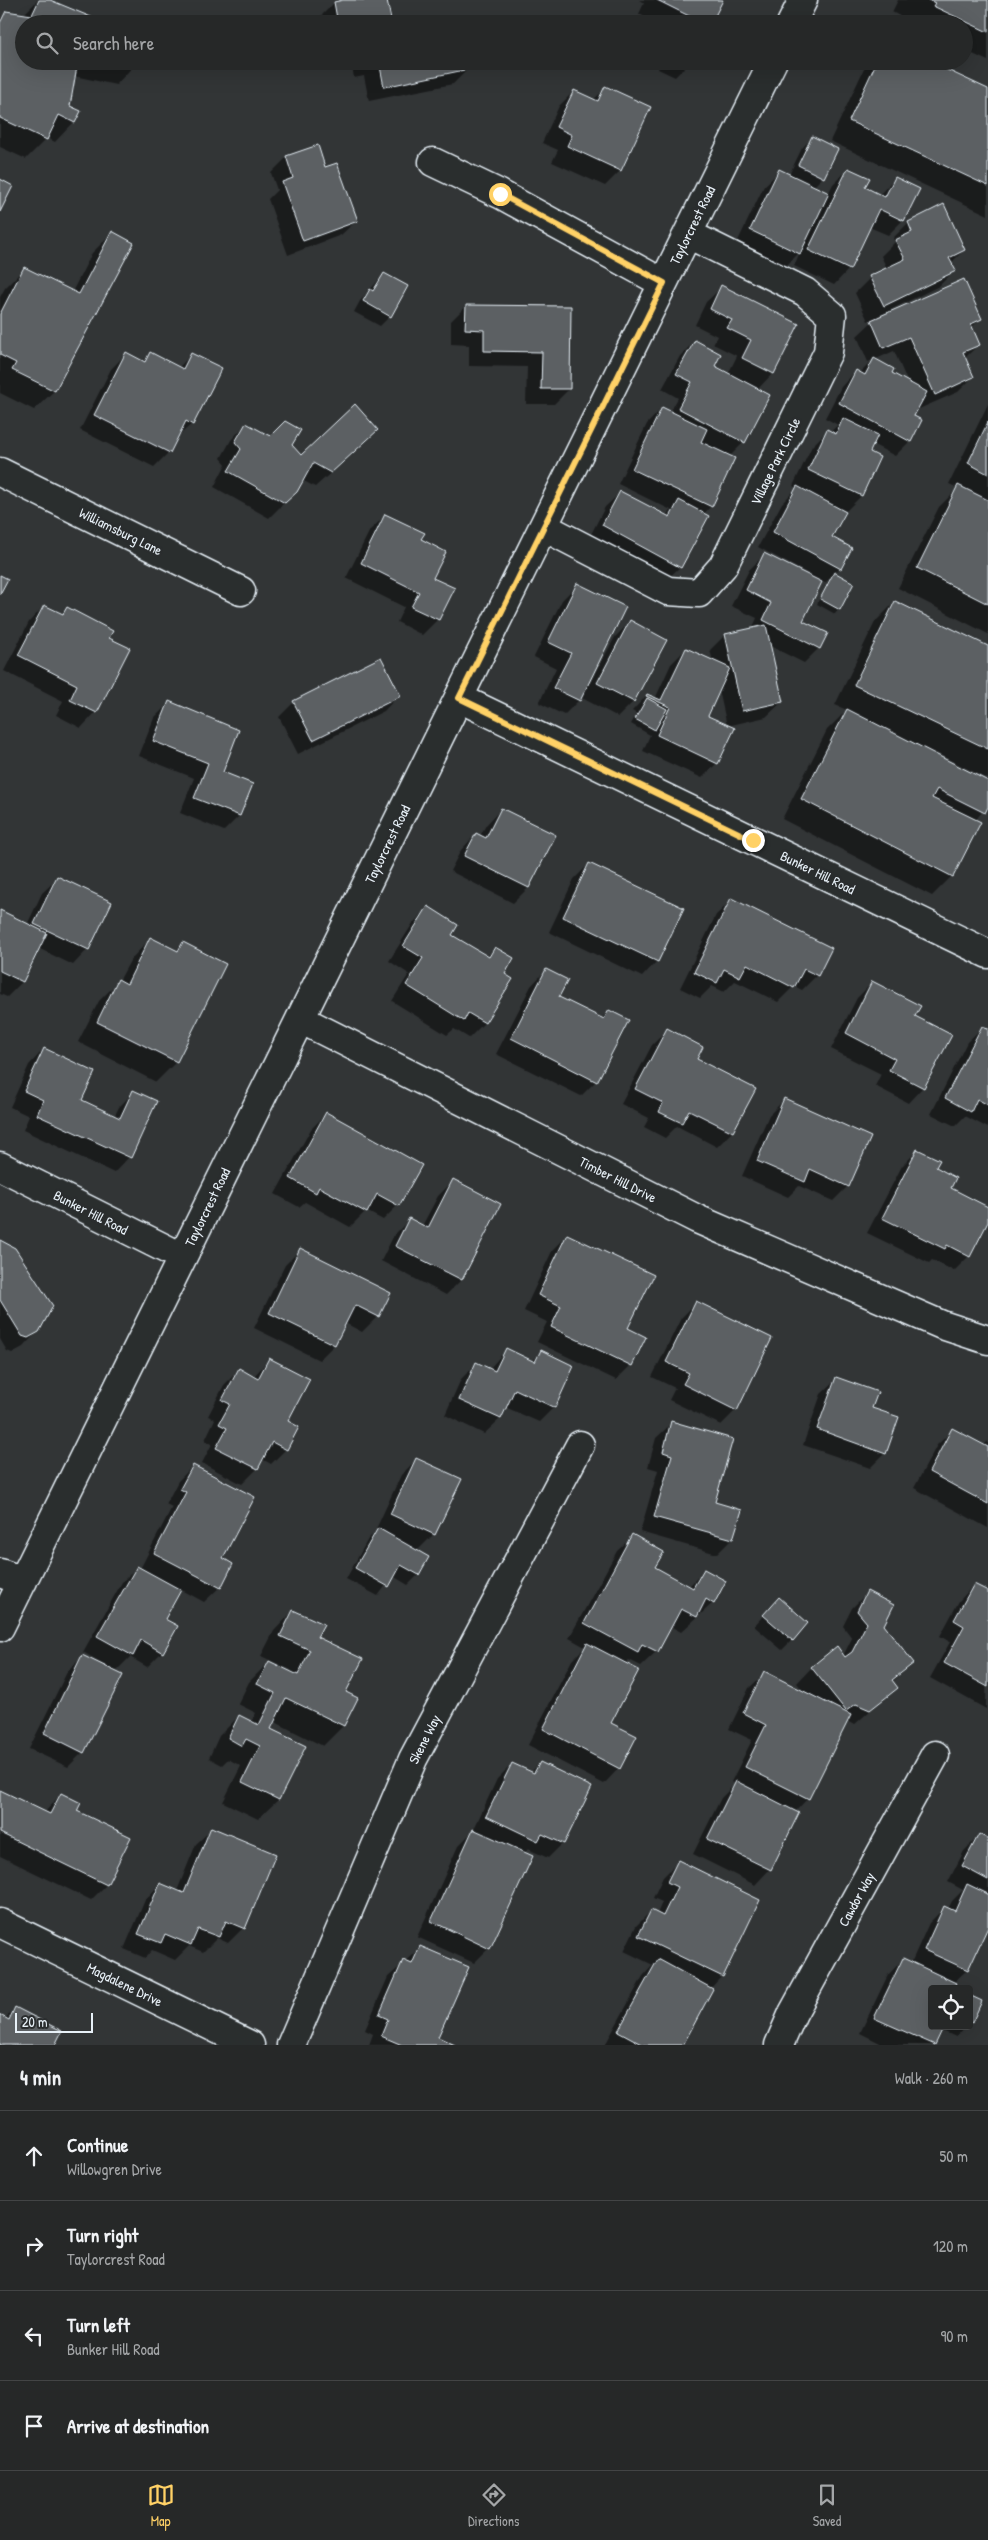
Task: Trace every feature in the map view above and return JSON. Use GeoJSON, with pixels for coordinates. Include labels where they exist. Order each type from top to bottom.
{"type":"FeatureCollection","features":[{"type":"Feature","properties":{"kind":"street"},"geometry":{"type":"LineString","coordinates":[[796,15],[803,0]]}},
{"type":"Feature","properties":{"kind":"street","name":"Taylorcrest Road"},"geometry":{"type":"LineString","coordinates":[[0,1627],[11,1577],[182,1257],[544,528],[769,70]]}},
{"type":"Feature","properties":{"kind":"street"},"geometry":{"type":"LineString","coordinates":[[433,162],[500,194],[664,283]]}},
{"type":"Feature","properties":{"kind":"street","name":"Village Park Circle"},"geometry":{"type":"LineString","coordinates":[[544,528],[668,591],[698,594],[723,566],[824,361],[828,352],[832,314],[806,292],[688,234]]}},
{"type":"Feature","properties":{"kind":"street","name":"Williamsburg Lane"},"geometry":{"type":"LineString","coordinates":[[0,472],[241,591]]}},
{"type":"Feature","properties":{"kind":"street","name":"Bunker Hill Road"},"geometry":{"type":"LineString","coordinates":[[459,698],[988,954]]}},
{"type":"Feature","properties":{"kind":"street","name":"Timber Hill Drive"},"geometry":{"type":"LineString","coordinates":[[300,1019],[697,1219],[942,1325],[988,1340]]}},
{"type":"Feature","properties":{"kind":"street","name":"Bunker Hill Road"},"geometry":{"type":"LineString","coordinates":[[0,1166],[182,1257]]}},
{"type":"Feature","properties":{"kind":"street","name":"Skene Way"},"geometry":{"type":"LineString","coordinates":[[291,2045],[413,1759],[580,1445]]}},
{"type":"Feature","properties":{"kind":"street","name":"Cawdor Way"},"geometry":{"type":"LineString","coordinates":[[780,2045],[793,2013],[935,1755]]}},
{"type":"Feature","properties":{"kind":"street","name":"Magdalene Drive"},"geometry":{"type":"LineString","coordinates":[[0,1923],[250,2045]]}},
{"type":"Feature","properties":{"kind":"building"},"geometry":{"type":"Polygon","coordinates":[[[39,0],[50,0],[86,15],[32,15],[39,0]]]}},
{"type":"Feature","properties":{"kind":"building"},"geometry":{"type":"Polygon","coordinates":[[[343,0],[387,0],[390,15],[336,15],[334,2],[343,0]]]}},
{"type":"Feature","properties":{"kind":"building"},"geometry":{"type":"Polygon","coordinates":[[[657,0],[723,0],[716,15],[687,15],[657,0]]]}},
{"type":"Feature","properties":{"kind":"building"},"geometry":{"type":"Polygon","coordinates":[[[929,0],[988,0],[988,32],[973,25],[973,15],[952,15],[933,6],[935,3],[929,0]]]}},
{"type":"Feature","properties":{"kind":"building"},"geometry":{"type":"Polygon","coordinates":[[[6,11],[32,15],[15,15],[15,70],[76,70],[70,106],[81,111],[75,123],[59,115],[47,140],[0,118],[0,23],[6,11]]]}},
{"type":"Feature","properties":{"kind":"building"},"geometry":{"type":"Polygon","coordinates":[[[381,70],[464,70],[384,87],[381,70]]]}},
{"type":"Feature","properties":{"kind":"building"},"geometry":{"type":"Polygon","coordinates":[[[873,70],[947,70],[988,89],[988,186],[849,121],[873,70]]]}},
{"type":"Feature","properties":{"kind":"building"},"geometry":{"type":"Polygon","coordinates":[[[605,86],[651,107],[621,171],[567,146],[572,135],[556,127],[574,90],[598,101],[605,86]]]}},
{"type":"Feature","properties":{"kind":"building"},"geometry":{"type":"Polygon","coordinates":[[[812,136],[838,149],[824,178],[798,165],[812,136]]]}},
{"type":"Feature","properties":{"kind":"building"},"geometry":{"type":"Polygon","coordinates":[[[318,145],[325,167],[337,163],[358,221],[303,241],[282,182],[293,178],[286,156],[318,145]]]}},
{"type":"Feature","properties":{"kind":"building"},"geometry":{"type":"Polygon","coordinates":[[[848,168],[870,178],[865,187],[885,197],[895,177],[920,189],[904,221],[879,209],[850,270],[808,250],[848,168]]]}},
{"type":"Feature","properties":{"kind":"building"},"geometry":{"type":"Polygon","coordinates":[[[779,169],[829,193],[800,254],[750,230],[779,169]]]}},
{"type":"Feature","properties":{"kind":"building"},"geometry":{"type":"Polygon","coordinates":[[[0,179],[13,186],[0,212],[0,179]]]}},
{"type":"Feature","properties":{"kind":"building"},"geometry":{"type":"Polygon","coordinates":[[[944,204],[965,250],[949,258],[956,271],[884,306],[869,276],[905,259],[895,240],[912,232],[908,222],[944,204]]]}},
{"type":"Feature","properties":{"kind":"building"},"geometry":{"type":"Polygon","coordinates":[[[112,231],[134,243],[55,391],[12,370],[16,363],[0,355],[0,314],[24,267],[79,294],[112,231]]]}},
{"type":"Feature","properties":{"kind":"building"},"geometry":{"type":"Polygon","coordinates":[[[384,273],[408,286],[391,317],[363,301],[370,289],[373,291],[384,273]]]}},
{"type":"Feature","properties":{"kind":"building"},"geometry":{"type":"Polygon","coordinates":[[[964,279],[982,319],[971,324],[980,345],[963,352],[974,377],[935,395],[909,337],[883,348],[871,320],[964,279]]]}},
{"type":"Feature","properties":{"kind":"building"},"geometry":{"type":"Polygon","coordinates":[[[721,285],[799,324],[774,374],[742,358],[751,340],[727,328],[732,320],[710,309],[721,285]]]}},
{"type":"Feature","properties":{"kind":"building"},"geometry":{"type":"Polygon","coordinates":[[[466,305],[571,306],[570,389],[541,389],[542,352],[484,351],[484,330],[465,329],[466,305]]]}},
{"type":"Feature","properties":{"kind":"building"},"geometry":{"type":"Polygon","coordinates":[[[695,340],[721,354],[715,366],[770,395],[745,443],[678,408],[692,382],[676,374],[695,340]]]}},
{"type":"Feature","properties":{"kind":"building"},"geometry":{"type":"Polygon","coordinates":[[[126,352],[145,362],[150,352],[183,369],[191,353],[222,368],[193,425],[186,421],[170,453],[94,415],[126,352]]]}},
{"type":"Feature","properties":{"kind":"building"},"geometry":{"type":"Polygon","coordinates":[[[874,358],[894,369],[892,373],[927,392],[914,416],[922,420],[911,442],[839,403],[856,370],[865,375],[874,358]]]}},
{"type":"Feature","properties":{"kind":"building"},"geometry":{"type":"Polygon","coordinates":[[[355,404],[378,430],[331,473],[313,463],[297,492],[285,503],[228,471],[241,449],[235,442],[246,423],[270,436],[285,421],[301,430],[292,445],[301,455],[355,404]]]}},
{"type":"Feature","properties":{"kind":"building"},"geometry":{"type":"Polygon","coordinates":[[[662,407],[707,429],[701,442],[735,458],[712,507],[632,469],[662,407]]]}},
{"type":"Feature","properties":{"kind":"building"},"geometry":{"type":"Polygon","coordinates":[[[843,418],[878,435],[870,452],[880,457],[862,496],[808,470],[827,429],[836,434],[843,418]]]}},
{"type":"Feature","properties":{"kind":"building"},"geometry":{"type":"Polygon","coordinates":[[[988,422],[988,474],[968,463],[988,422]]]}},
{"type":"Feature","properties":{"kind":"building"},"geometry":{"type":"Polygon","coordinates":[[[958,485],[988,500],[988,604],[917,568],[958,485]]]}},
{"type":"Feature","properties":{"kind":"building"},"geometry":{"type":"Polygon","coordinates":[[[797,486],[846,512],[832,537],[852,548],[841,569],[773,532],[797,486]]]}},
{"type":"Feature","properties":{"kind":"building"},"geometry":{"type":"Polygon","coordinates":[[[620,491],[670,517],[679,500],[709,516],[681,568],[602,525],[620,491]]]}},
{"type":"Feature","properties":{"kind":"building"},"geometry":{"type":"Polygon","coordinates":[[[385,514],[425,533],[421,539],[446,552],[433,578],[455,588],[439,620],[411,607],[419,592],[361,563],[385,514]]]}},
{"type":"Feature","properties":{"kind":"building"},"geometry":{"type":"Polygon","coordinates":[[[764,553],[822,582],[803,621],[828,633],[820,649],[763,620],[771,603],[746,590],[764,553]]]}},
{"type":"Feature","properties":{"kind":"building"},"geometry":{"type":"Polygon","coordinates":[[[834,572],[854,583],[840,610],[820,599],[834,572]]]}},
{"type":"Feature","properties":{"kind":"building"},"geometry":{"type":"Polygon","coordinates":[[[0,575],[8,579],[0,594],[0,575]]]}},
{"type":"Feature","properties":{"kind":"building"},"geometry":{"type":"Polygon","coordinates":[[[577,583],[626,607],[580,701],[553,688],[571,653],[548,642],[577,583]]]}},
{"type":"Feature","properties":{"kind":"building"},"geometry":{"type":"Polygon","coordinates":[[[895,601],[988,646],[988,749],[854,685],[895,601]]]}},
{"type":"Feature","properties":{"kind":"building"},"geometry":{"type":"Polygon","coordinates":[[[44,605],[63,614],[67,607],[113,631],[109,638],[130,648],[97,713],[70,700],[77,685],[18,655],[44,605]]]}},
{"type":"Feature","properties":{"kind":"building"},"geometry":{"type":"Polygon","coordinates":[[[630,620],[667,640],[634,702],[597,683],[630,620]]]}},
{"type":"Feature","properties":{"kind":"building"},"geometry":{"type":"Polygon","coordinates":[[[766,625],[783,702],[742,711],[725,634],[766,625]]]}},
{"type":"Feature","properties":{"kind":"building"},"geometry":{"type":"Polygon","coordinates":[[[686,648],[730,668],[708,716],[735,728],[718,764],[657,735],[670,707],[646,696],[647,694],[661,700],[686,648]]]}},
{"type":"Feature","properties":{"kind":"building"},"geometry":{"type":"Polygon","coordinates":[[[381,657],[401,696],[313,740],[293,701],[381,657]]]}},
{"type":"Feature","properties":{"kind":"building"},"geometry":{"type":"Polygon","coordinates":[[[647,698],[667,709],[655,730],[635,719],[647,698]]]}},
{"type":"Feature","properties":{"kind":"building"},"geometry":{"type":"Polygon","coordinates":[[[169,701],[239,730],[223,772],[253,784],[240,816],[194,798],[208,763],[153,741],[169,701]]]}},
{"type":"Feature","properties":{"kind":"building"},"geometry":{"type":"Polygon","coordinates":[[[847,709],[988,781],[988,807],[985,813],[937,789],[932,798],[981,822],[953,877],[801,799],[847,709]]]}},
{"type":"Feature","properties":{"kind":"building"},"geometry":{"type":"Polygon","coordinates":[[[501,808],[556,835],[529,888],[464,856],[476,833],[486,838],[501,808]]]}},
{"type":"Feature","properties":{"kind":"building"},"geometry":{"type":"Polygon","coordinates":[[[589,863],[684,908],[658,962],[563,917],[589,863]]]}},
{"type":"Feature","properties":{"kind":"building"},"geometry":{"type":"Polygon","coordinates":[[[57,876],[112,902],[89,950],[34,924],[57,876]]]}},
{"type":"Feature","properties":{"kind":"building"},"geometry":{"type":"Polygon","coordinates":[[[731,898],[832,948],[818,976],[804,969],[794,988],[747,964],[740,977],[724,969],[717,983],[694,972],[731,898]]]}},
{"type":"Feature","properties":{"kind":"building"},"geometry":{"type":"Polygon","coordinates":[[[428,906],[458,925],[452,935],[489,957],[495,947],[514,958],[505,974],[513,979],[485,1023],[468,1013],[464,1021],[406,985],[423,958],[403,946],[428,906]]]}},
{"type":"Feature","properties":{"kind":"building"},"geometry":{"type":"Polygon","coordinates":[[[0,910],[47,933],[23,982],[0,971],[0,910]]]}},
{"type":"Feature","properties":{"kind":"building"},"geometry":{"type":"Polygon","coordinates":[[[150,937],[178,951],[183,942],[226,964],[177,1062],[97,1022],[118,979],[127,984],[150,937]]]}},
{"type":"Feature","properties":{"kind":"building"},"geometry":{"type":"Polygon","coordinates":[[[546,969],[568,980],[559,997],[604,1019],[609,1010],[629,1020],[597,1082],[511,1038],[546,969]]]}},
{"type":"Feature","properties":{"kind":"building"},"geometry":{"type":"Polygon","coordinates":[[[872,981],[921,1006],[915,1016],[952,1035],[924,1088],[889,1070],[895,1059],[846,1033],[872,981]]]}},
{"type":"Feature","properties":{"kind":"building"},"geometry":{"type":"Polygon","coordinates":[[[982,1026],[988,1028],[988,1105],[977,1099],[971,1112],[945,1098],[982,1026]]]}},
{"type":"Feature","properties":{"kind":"building"},"geometry":{"type":"Polygon","coordinates":[[[667,1028],[703,1047],[697,1059],[756,1089],[733,1132],[689,1110],[682,1123],[659,1112],[663,1103],[635,1089],[667,1028]]]}},
{"type":"Feature","properties":{"kind":"building"},"geometry":{"type":"Polygon","coordinates":[[[44,1048],[95,1072],[82,1100],[120,1118],[133,1090],[157,1101],[131,1158],[37,1115],[43,1100],[24,1091],[44,1048]]]}},
{"type":"Feature","properties":{"kind":"building"},"geometry":{"type":"Polygon","coordinates":[[[784,1098],[871,1137],[849,1187],[810,1169],[805,1182],[757,1161],[784,1098]]]}},
{"type":"Feature","properties":{"kind":"building"},"geometry":{"type":"Polygon","coordinates":[[[326,1112],[422,1165],[399,1206],[377,1194],[367,1213],[319,1187],[316,1193],[290,1178],[326,1112]]]}},
{"type":"Feature","properties":{"kind":"building"},"geometry":{"type":"Polygon","coordinates":[[[917,1149],[940,1160],[936,1167],[956,1178],[951,1188],[988,1207],[988,1222],[970,1257],[947,1245],[945,1249],[882,1218],[917,1149]]]}},
{"type":"Feature","properties":{"kind":"building"},"geometry":{"type":"Polygon","coordinates":[[[453,1179],[501,1204],[462,1280],[395,1246],[409,1218],[428,1228],[453,1179]]]}},
{"type":"Feature","properties":{"kind":"building"},"geometry":{"type":"Polygon","coordinates":[[[567,1234],[654,1275],[628,1328],[646,1337],[632,1366],[551,1327],[561,1306],[538,1295],[567,1234]]]}},
{"type":"Feature","properties":{"kind":"building"},"geometry":{"type":"Polygon","coordinates":[[[0,1240],[15,1248],[53,1306],[39,1332],[28,1338],[22,1336],[0,1300],[0,1240]]]}},
{"type":"Feature","properties":{"kind":"building"},"geometry":{"type":"Polygon","coordinates":[[[300,1248],[391,1293],[379,1317],[355,1305],[335,1345],[269,1313],[300,1248]]]}},
{"type":"Feature","properties":{"kind":"building"},"geometry":{"type":"Polygon","coordinates":[[[696,1301],[772,1338],[737,1411],[683,1384],[689,1373],[666,1362],[696,1301]]]}},
{"type":"Feature","properties":{"kind":"building"},"geometry":{"type":"Polygon","coordinates":[[[506,1348],[535,1362],[541,1350],[574,1366],[555,1408],[515,1389],[501,1419],[459,1400],[476,1362],[495,1371],[506,1348]]]}},
{"type":"Feature","properties":{"kind":"building"},"geometry":{"type":"Polygon","coordinates":[[[269,1358],[310,1379],[288,1421],[299,1427],[287,1450],[272,1442],[258,1469],[216,1448],[227,1428],[219,1424],[230,1404],[222,1400],[239,1368],[258,1379],[269,1358]]]}},
{"type":"Feature","properties":{"kind":"building"},"geometry":{"type":"Polygon","coordinates":[[[836,1377],[878,1392],[872,1408],[899,1417],[886,1454],[817,1429],[836,1377]]]}},
{"type":"Feature","properties":{"kind":"building"},"geometry":{"type":"Polygon","coordinates":[[[671,1421],[733,1439],[715,1502],[742,1510],[733,1539],[654,1517],[672,1455],[663,1452],[671,1421]]]}},
{"type":"Feature","properties":{"kind":"building"},"geometry":{"type":"Polygon","coordinates":[[[952,1428],[988,1447],[988,1504],[929,1472],[952,1428]]]}},
{"type":"Feature","properties":{"kind":"building"},"geometry":{"type":"Polygon","coordinates":[[[416,1458],[462,1479],[435,1535],[390,1514],[416,1458]]]}},
{"type":"Feature","properties":{"kind":"building"},"geometry":{"type":"Polygon","coordinates":[[[193,1465],[255,1497],[223,1558],[233,1564],[221,1588],[154,1553],[186,1492],[180,1489],[193,1465]]]}},
{"type":"Feature","properties":{"kind":"building"},"geometry":{"type":"Polygon","coordinates":[[[378,1528],[429,1557],[419,1575],[401,1565],[389,1587],[355,1568],[378,1528]]]}},
{"type":"Feature","properties":{"kind":"building"},"geometry":{"type":"Polygon","coordinates":[[[632,1534],[664,1552],[655,1567],[693,1588],[704,1569],[726,1581],[714,1604],[706,1599],[697,1617],[681,1609],[658,1652],[642,1644],[638,1652],[584,1623],[632,1534]]]}},
{"type":"Feature","properties":{"kind":"building"},"geometry":{"type":"Polygon","coordinates":[[[137,1566],[181,1590],[165,1619],[178,1626],[163,1653],[141,1640],[133,1656],[97,1636],[137,1566]]]}},
{"type":"Feature","properties":{"kind":"building"},"geometry":{"type":"Polygon","coordinates":[[[974,1584],[988,1591],[988,1687],[944,1663],[964,1626],[954,1620],[974,1584]]]}},
{"type":"Feature","properties":{"kind":"building"},"geometry":{"type":"Polygon","coordinates":[[[867,1591],[894,1605],[884,1625],[914,1663],[892,1680],[898,1688],[870,1710],[856,1704],[846,1711],[811,1667],[837,1646],[845,1657],[852,1652],[867,1623],[857,1611],[867,1591]]]}},
{"type":"Feature","properties":{"kind":"building"},"geometry":{"type":"Polygon","coordinates":[[[779,1597],[808,1623],[793,1641],[763,1615],[779,1597]]]}},
{"type":"Feature","properties":{"kind":"building"},"geometry":{"type":"Polygon","coordinates":[[[293,1610],[324,1624],[317,1637],[363,1659],[346,1692],[358,1698],[344,1726],[286,1698],[271,1729],[306,1746],[279,1800],[242,1782],[260,1746],[246,1739],[242,1746],[228,1738],[239,1715],[259,1725],[275,1693],[257,1684],[269,1661],[298,1675],[310,1650],[280,1636],[293,1610]]]}},
{"type":"Feature","properties":{"kind":"building"},"geometry":{"type":"Polygon","coordinates":[[[587,1643],[639,1670],[611,1723],[637,1736],[620,1769],[543,1729],[587,1643]]]}},
{"type":"Feature","properties":{"kind":"building"},"geometry":{"type":"Polygon","coordinates":[[[82,1655],[123,1675],[84,1753],[44,1733],[82,1655]]]}},
{"type":"Feature","properties":{"kind":"building"},"geometry":{"type":"Polygon","coordinates":[[[764,1671],[851,1715],[809,1799],[745,1767],[766,1725],[743,1713],[764,1671]]]}},
{"type":"Feature","properties":{"kind":"building"},"geometry":{"type":"Polygon","coordinates":[[[540,1762],[592,1787],[564,1844],[542,1834],[538,1841],[486,1816],[512,1763],[534,1773],[540,1762]]]}},
{"type":"Feature","properties":{"kind":"building"},"geometry":{"type":"Polygon","coordinates":[[[736,1781],[799,1813],[771,1870],[707,1839],[736,1781]]]}},
{"type":"Feature","properties":{"kind":"building"},"geometry":{"type":"Polygon","coordinates":[[[0,1790],[50,1814],[61,1793],[81,1803],[77,1811],[131,1837],[107,1885],[0,1833],[0,1790]]]}},
{"type":"Feature","properties":{"kind":"building"},"geometry":{"type":"Polygon","coordinates":[[[211,1827],[276,1854],[245,1929],[226,1921],[219,1937],[198,1929],[191,1945],[165,1934],[161,1943],[138,1934],[160,1883],[184,1893],[211,1827]]]}},
{"type":"Feature","properties":{"kind":"building"},"geometry":{"type":"Polygon","coordinates":[[[473,1829],[533,1856],[490,1949],[431,1921],[473,1829]]]}},
{"type":"Feature","properties":{"kind":"building"},"geometry":{"type":"Polygon","coordinates":[[[979,1834],[988,1839],[988,1880],[962,1866],[979,1834]]]}},
{"type":"Feature","properties":{"kind":"building"},"geometry":{"type":"Polygon","coordinates":[[[678,1860],[760,1900],[723,1977],[638,1936],[651,1910],[663,1916],[677,1887],[667,1882],[678,1860]]]}},
{"type":"Feature","properties":{"kind":"building"},"geometry":{"type":"Polygon","coordinates":[[[967,1884],[988,1894],[988,1927],[968,1970],[924,1950],[944,1906],[955,1911],[967,1884]]]}},
{"type":"Feature","properties":{"kind":"building"},"geometry":{"type":"Polygon","coordinates":[[[420,1946],[469,1967],[438,2037],[455,2045],[402,2045],[381,2036],[388,2019],[379,2015],[403,1960],[412,1964],[420,1946]]]}},
{"type":"Feature","properties":{"kind":"building"},"geometry":{"type":"Polygon","coordinates":[[[903,1958],[956,1983],[955,1985],[928,1985],[928,2030],[942,2030],[935,2045],[874,2018],[903,1958]]]}},
{"type":"Feature","properties":{"kind":"building"},"geometry":{"type":"Polygon","coordinates":[[[658,1959],[713,1989],[683,2045],[644,2045],[618,2031],[658,1959]]]}},
{"type":"Feature","properties":{"kind":"building"},"geometry":{"type":"Polygon","coordinates":[[[973,1997],[982,2001],[973,2021],[973,1997]]]}},
{"type":"Feature","properties":{"kind":"building"},"geometry":{"type":"Polygon","coordinates":[[[15,2007],[62,2031],[55,2045],[0,2045],[0,2015],[9,2020],[15,2007]]]}},
{"type":"Feature","properties":{"kind":"route"},"geometry":{"type":"LineString","coordinates":[[500,194],[664,283],[459,698],[753,840]]}}]}
